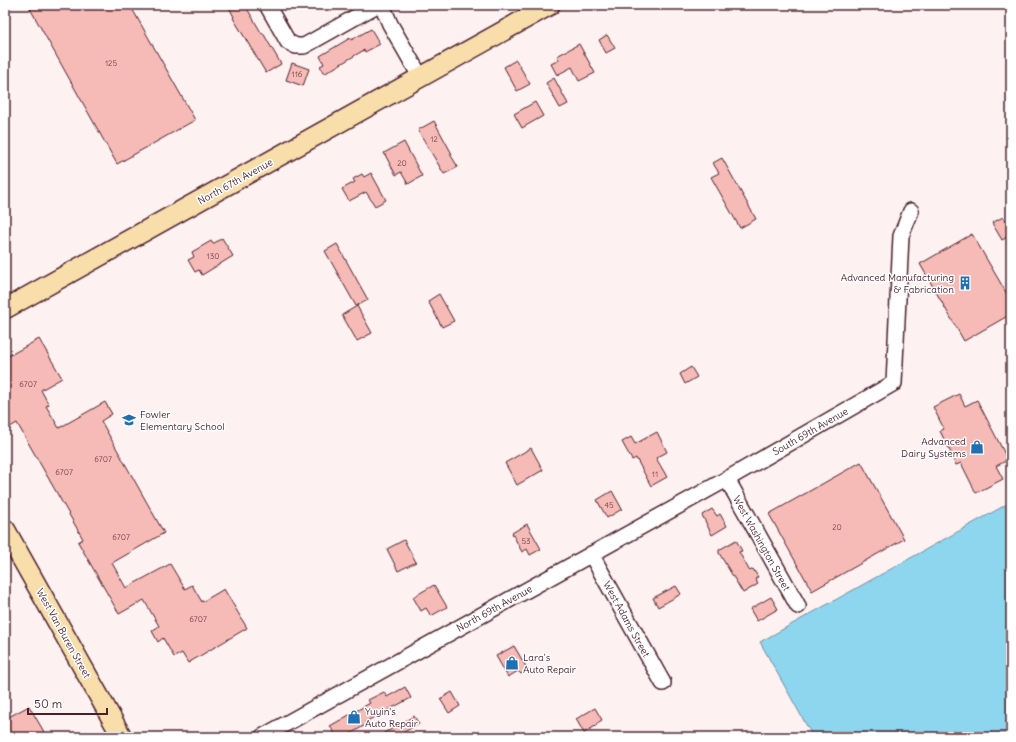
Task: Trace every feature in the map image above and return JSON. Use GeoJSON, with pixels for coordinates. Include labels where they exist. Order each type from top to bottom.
{"type":"FeatureCollection","features":[{"type":"Feature","properties":{"kind":"main road","name":"North 67th Avenue"},"geometry":{"type":"LineString","coordinates":[[5,309],[550,5]]}},
{"type":"Feature","properties":{"kind":"main road","name":"West Van Buren Street"},"geometry":{"type":"LineString","coordinates":[[5,529],[122,737]]}},
{"type":"Feature","properties":{"kind":"street"},"geometry":{"type":"LineString","coordinates":[[267,5],[288,42],[296,46],[304,46],[377,5]]}},
{"type":"Feature","properties":{"kind":"street"},"geometry":{"type":"LineString","coordinates":[[382,5],[390,24],[421,78]]}},
{"type":"Feature","properties":{"kind":"street","name":"South 69th Avenue"},"geometry":{"type":"LineString","coordinates":[[727,479],[894,383],[901,236],[911,211]]}},
{"type":"Feature","properties":{"kind":"street","name":"North 69th Avenue"},"geometry":{"type":"LineString","coordinates":[[262,737],[727,479]]}},
{"type":"Feature","properties":{"kind":"street","name":"West Washington Street"},"geometry":{"type":"LineString","coordinates":[[727,479],[798,606]]}},
{"type":"Feature","properties":{"kind":"street","name":"West Adams Street"},"geometry":{"type":"LineString","coordinates":[[591,554],[663,683]]}},
{"type":"Feature","properties":{"kind":"water"},"geometry":{"type":"Polygon","coordinates":[[[1011,502],[1011,737],[813,737],[760,642],[1011,502]]]}},
{"type":"Feature","properties":{"kind":"building"},"geometry":{"type":"Polygon","coordinates":[[[28,5],[130,5],[195,120],[117,164],[28,5]]]}},
{"type":"Feature","properties":{"kind":"building"},"geometry":{"type":"Polygon","coordinates":[[[228,5],[245,5],[281,64],[266,73],[233,18],[234,17],[228,5]]]}},
{"type":"Feature","properties":{"kind":"building"},"geometry":{"type":"Polygon","coordinates":[[[371,29],[380,44],[365,52],[364,50],[324,74],[320,66],[324,64],[320,56],[350,38],[351,40],[371,29]]]}},
{"type":"Feature","properties":{"kind":"building"},"geometry":{"type":"Polygon","coordinates":[[[607,35],[615,48],[606,53],[599,40],[607,35]]]}},
{"type":"Feature","properties":{"kind":"building"},"geometry":{"type":"Polygon","coordinates":[[[579,44],[595,73],[579,81],[572,67],[557,75],[551,64],[559,60],[557,56],[579,44]]]}},
{"type":"Feature","properties":{"kind":"building"},"geometry":{"type":"Polygon","coordinates":[[[516,60],[530,84],[517,91],[504,67],[516,60]]]}},
{"type":"Feature","properties":{"kind":"building"},"geometry":{"type":"Polygon","coordinates":[[[292,63],[309,69],[303,86],[286,80],[292,63]]]}},
{"type":"Feature","properties":{"kind":"building"},"geometry":{"type":"Polygon","coordinates":[[[554,78],[568,104],[560,108],[546,83],[554,78]]]}},
{"type":"Feature","properties":{"kind":"building"},"geometry":{"type":"Polygon","coordinates":[[[535,102],[543,116],[522,128],[514,114],[535,102]]]}},
{"type":"Feature","properties":{"kind":"building"},"geometry":{"type":"Polygon","coordinates":[[[434,121],[458,167],[444,174],[418,130],[434,121]]]}},
{"type":"Feature","properties":{"kind":"building"},"geometry":{"type":"Polygon","coordinates":[[[404,142],[422,176],[408,184],[401,172],[396,175],[384,153],[404,142]]]}},
{"type":"Feature","properties":{"kind":"building"},"geometry":{"type":"Polygon","coordinates":[[[722,158],[756,219],[740,228],[711,177],[719,173],[713,163],[722,158]]]}},
{"type":"Feature","properties":{"kind":"building"},"geometry":{"type":"Polygon","coordinates":[[[371,173],[386,200],[375,206],[366,192],[349,201],[342,189],[355,182],[353,179],[362,174],[364,177],[371,173]]]}},
{"type":"Feature","properties":{"kind":"building"},"geometry":{"type":"Polygon","coordinates":[[[1003,217],[1011,232],[1011,235],[1002,240],[992,223],[1003,217]]]}},
{"type":"Feature","properties":{"kind":"building","name":"Advanced Manufacturing & Fabrication"},"geometry":{"type":"Polygon","coordinates":[[[972,234],[1011,301],[1011,314],[964,341],[920,264],[972,234]]]}},
{"type":"Feature","properties":{"kind":"building"},"geometry":{"type":"Polygon","coordinates":[[[222,238],[233,256],[202,275],[199,270],[195,272],[188,260],[194,257],[192,252],[211,241],[213,244],[222,238]]]}},
{"type":"Feature","properties":{"kind":"building"},"geometry":{"type":"Polygon","coordinates":[[[337,244],[368,300],[356,306],[325,251],[337,244]]]}},
{"type":"Feature","properties":{"kind":"building"},"geometry":{"type":"Polygon","coordinates":[[[439,294],[454,321],[442,327],[428,301],[439,294]]]}},
{"type":"Feature","properties":{"kind":"building"},"geometry":{"type":"Polygon","coordinates":[[[357,306],[372,333],[357,341],[342,315],[357,306]]]}},
{"type":"Feature","properties":{"kind":"building"},"geometry":{"type":"Polygon","coordinates":[[[39,339],[62,378],[41,390],[49,405],[46,406],[59,428],[105,402],[112,414],[101,421],[164,533],[112,563],[126,588],[170,564],[185,589],[192,585],[202,602],[224,589],[247,628],[188,663],[182,653],[174,657],[163,638],[158,642],[152,631],[159,626],[144,600],[119,614],[78,542],[83,539],[17,423],[5,430],[5,358],[39,339]]]}},
{"type":"Feature","properties":{"kind":"building"},"geometry":{"type":"Polygon","coordinates":[[[691,367],[697,377],[685,384],[680,374],[691,367]]]}},
{"type":"Feature","properties":{"kind":"building","name":"Advanced Dairy Systems"},"geometry":{"type":"Polygon","coordinates":[[[959,394],[965,406],[977,400],[1008,460],[996,466],[1003,479],[976,493],[961,463],[956,465],[950,454],[951,453],[940,431],[944,429],[933,407],[959,394]]]}},
{"type":"Feature","properties":{"kind":"building"},"geometry":{"type":"Polygon","coordinates":[[[657,432],[667,452],[656,458],[667,477],[651,486],[636,458],[632,460],[622,442],[631,437],[635,444],[657,432]]]}},
{"type":"Feature","properties":{"kind":"building"},"geometry":{"type":"Polygon","coordinates":[[[531,448],[543,470],[517,485],[505,463],[531,448]]]}},
{"type":"Feature","properties":{"kind":"building"},"geometry":{"type":"Polygon","coordinates":[[[861,462],[904,539],[812,591],[769,514],[861,462]]]}},
{"type":"Feature","properties":{"kind":"building"},"geometry":{"type":"Polygon","coordinates":[[[612,491],[622,509],[607,518],[597,500],[612,491]]]}},
{"type":"Feature","properties":{"kind":"building"},"geometry":{"type":"Polygon","coordinates":[[[712,509],[717,516],[720,514],[727,526],[712,535],[702,515],[712,509]]]}},
{"type":"Feature","properties":{"kind":"building"},"geometry":{"type":"Polygon","coordinates":[[[527,524],[541,549],[530,555],[527,549],[522,552],[512,533],[527,524]]]}},
{"type":"Feature","properties":{"kind":"building"},"geometry":{"type":"Polygon","coordinates":[[[404,540],[416,562],[398,571],[387,549],[404,540]]]}},
{"type":"Feature","properties":{"kind":"building"},"geometry":{"type":"Polygon","coordinates":[[[736,540],[742,551],[739,552],[749,570],[750,571],[753,569],[758,577],[755,579],[758,584],[743,593],[719,553],[719,550],[736,540]]]}},
{"type":"Feature","properties":{"kind":"building"},"geometry":{"type":"Polygon","coordinates":[[[434,585],[447,607],[431,616],[426,608],[421,611],[413,597],[434,585]]]}},
{"type":"Feature","properties":{"kind":"building"},"geometry":{"type":"Polygon","coordinates":[[[676,586],[681,594],[658,607],[653,598],[676,586]]]}},
{"type":"Feature","properties":{"kind":"building"},"geometry":{"type":"Polygon","coordinates":[[[771,597],[778,609],[757,621],[750,609],[771,597]]]}},
{"type":"Feature","properties":{"kind":"building","name":"Lara's Auto Repair"},"geometry":{"type":"Polygon","coordinates":[[[514,646],[528,670],[521,674],[518,671],[508,677],[496,656],[514,646]]]}},
{"type":"Feature","properties":{"kind":"building"},"geometry":{"type":"Polygon","coordinates":[[[405,687],[411,698],[365,722],[367,724],[345,737],[337,737],[330,726],[370,703],[368,700],[384,692],[387,697],[405,687]]]}},
{"type":"Feature","properties":{"kind":"building"},"geometry":{"type":"Polygon","coordinates":[[[452,692],[460,706],[449,713],[440,699],[452,692]]]}},
{"type":"Feature","properties":{"kind":"building"},"geometry":{"type":"Polygon","coordinates":[[[29,706],[47,737],[5,737],[5,719],[29,706]]]}},
{"type":"Feature","properties":{"kind":"building"},"geometry":{"type":"Polygon","coordinates":[[[595,708],[602,720],[584,733],[576,719],[595,708]]]}},
{"type":"Feature","properties":{"kind":"building"},"geometry":{"type":"Polygon","coordinates":[[[414,716],[419,724],[404,732],[407,737],[377,737],[414,716]]]}},
{"type":"Feature","properties":{"kind":"place","name":"Advanced Manufacturing & Fabrication"},"geometry":{"type":"Point","coordinates":[965,283]}},
{"type":"Feature","properties":{"kind":"place","name":"Fowler Elementary School"},"geometry":{"type":"Point","coordinates":[129,420]}},
{"type":"Feature","properties":{"kind":"place","name":"Advanced Dairy Systems"},"geometry":{"type":"Point","coordinates":[977,447]}},
{"type":"Feature","properties":{"kind":"place","name":"Lara's Auto Repair"},"geometry":{"type":"Point","coordinates":[512,663]}},
{"type":"Feature","properties":{"kind":"place","name":"Yuyin's Auto Repair"},"geometry":{"type":"Point","coordinates":[354,717]}}]}
